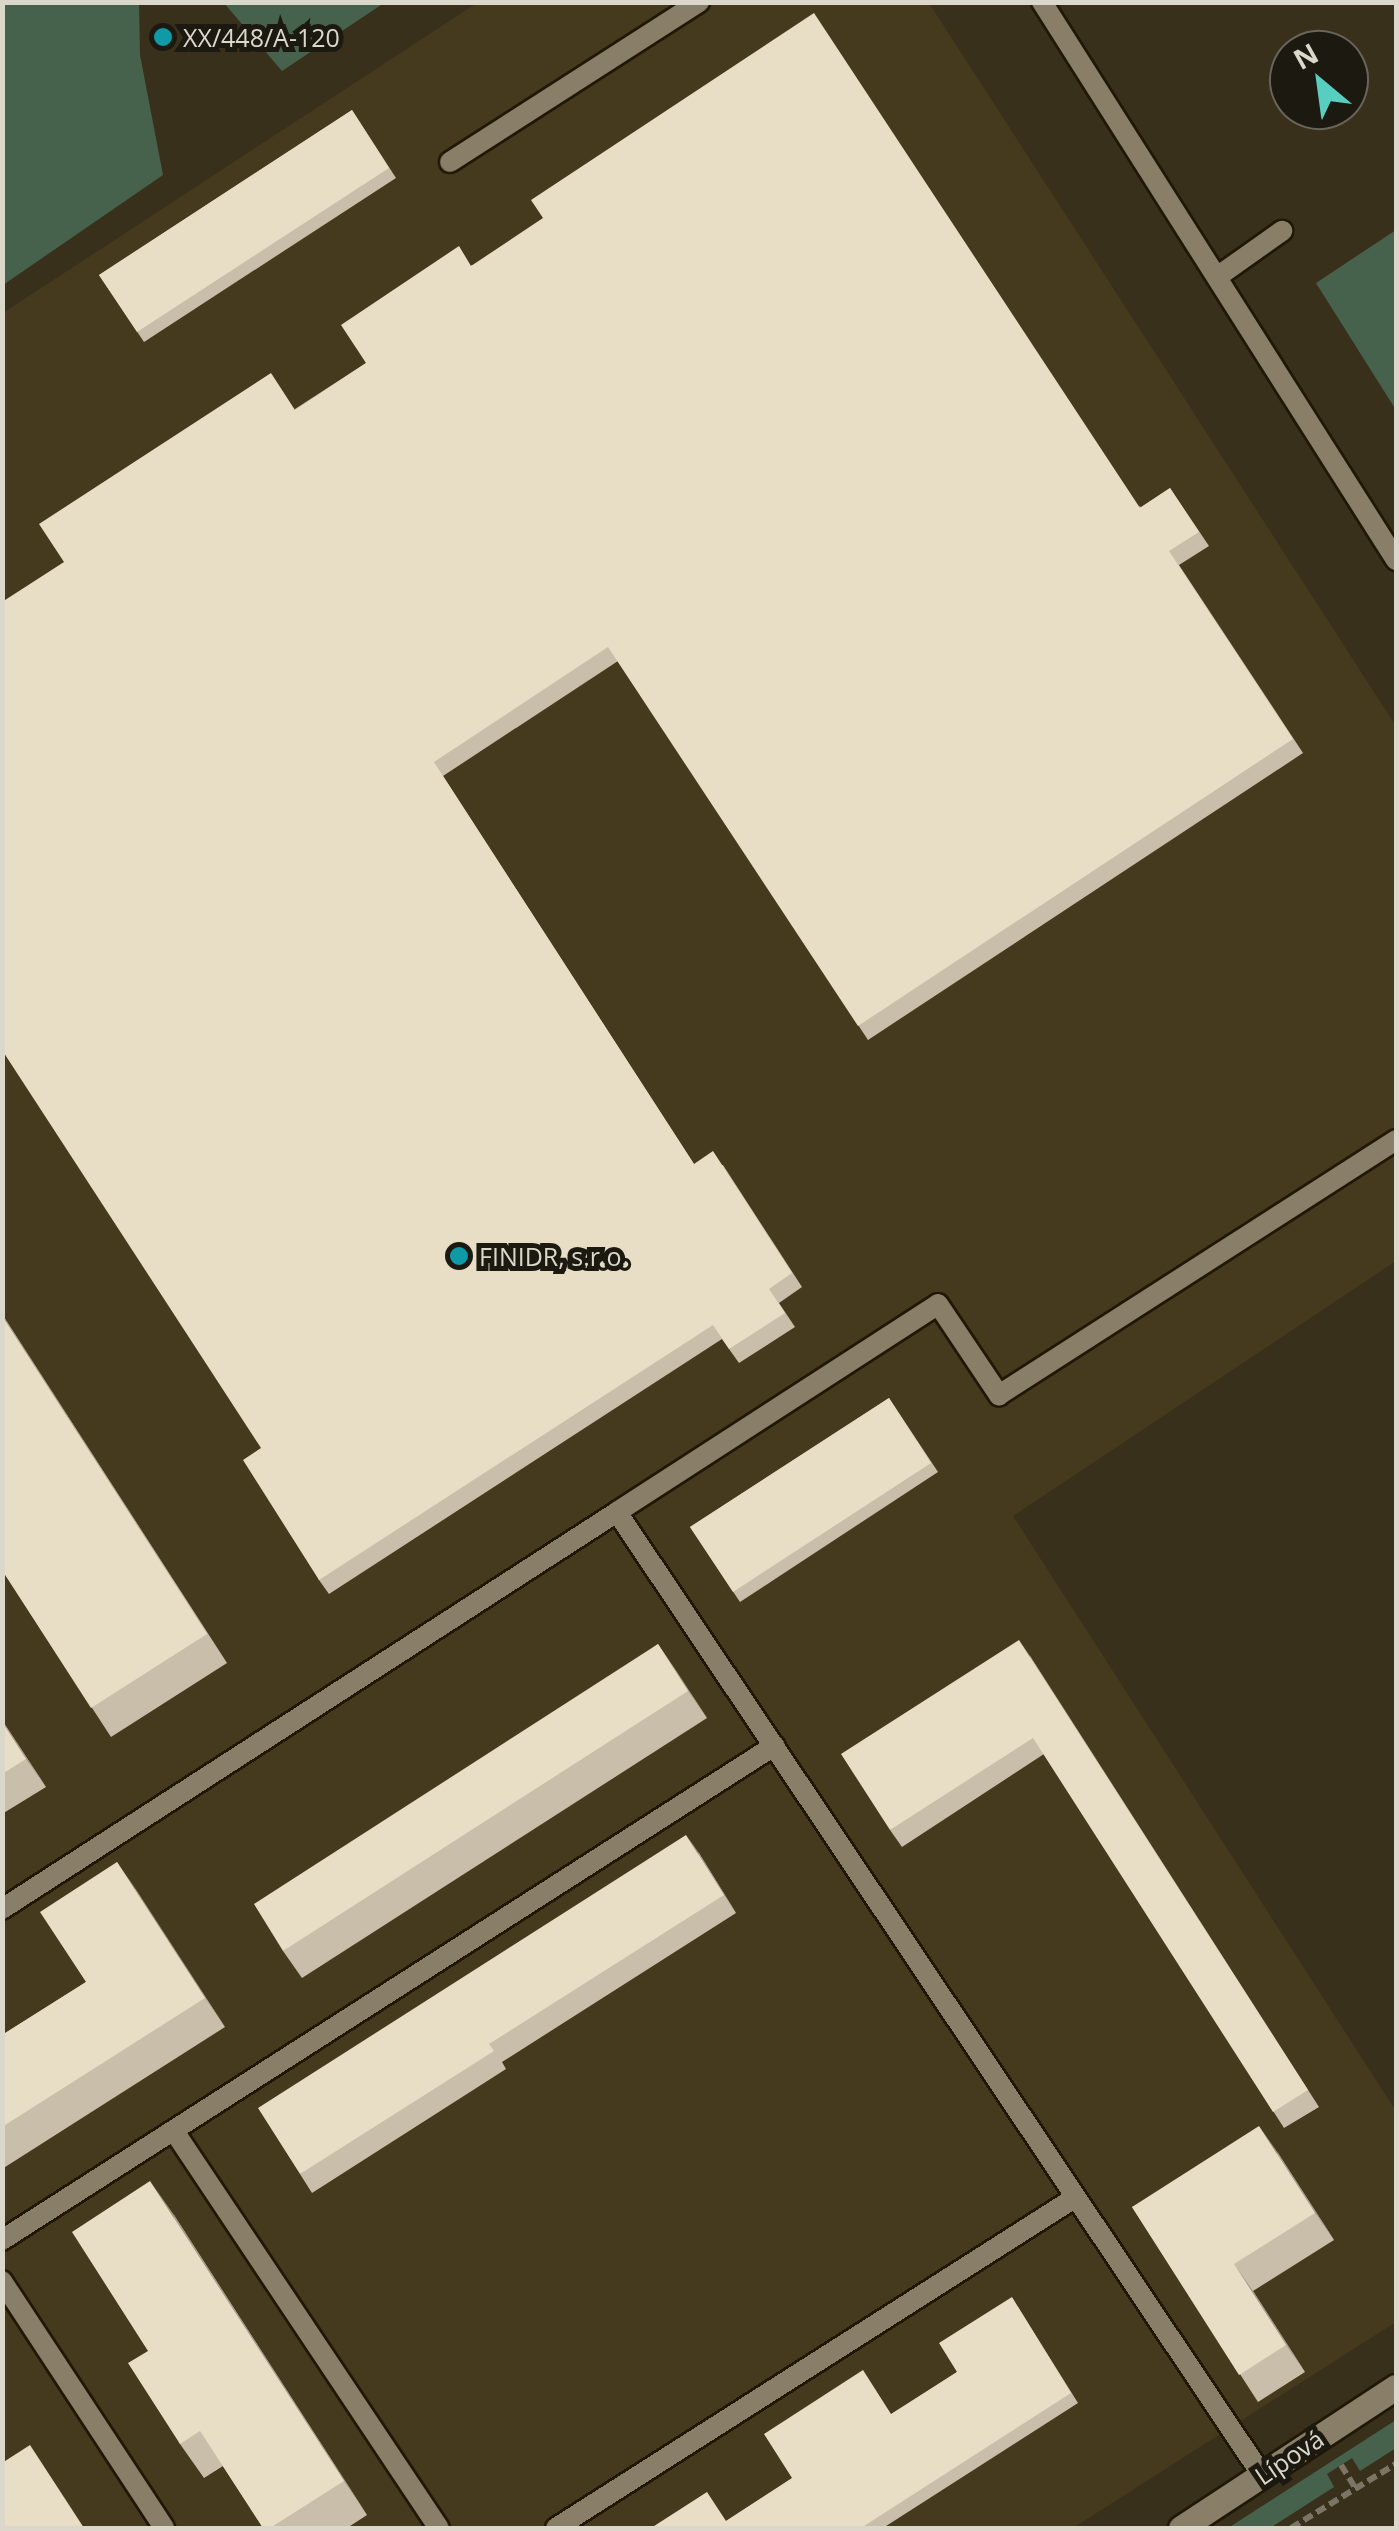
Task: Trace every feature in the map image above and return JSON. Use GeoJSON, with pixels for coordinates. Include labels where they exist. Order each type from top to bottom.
{"type":"FeatureCollection","features":[{"type":"Feature","properties":{"kind":"street","name":"Lípová"},"geometry":{"type":"LineString","coordinates":[[1181,2528],[1396,2387]]}},
{"type":"Feature","properties":{"kind":"lane"},"geometry":{"type":"LineString","coordinates":[[450,162],[698,2]]}},
{"type":"Feature","properties":{"kind":"lane"},"geometry":{"type":"LineString","coordinates":[[1042,2],[1396,560]]}},
{"type":"Feature","properties":{"kind":"lane"},"geometry":{"type":"LineString","coordinates":[[1217,277],[1282,231]]}},
{"type":"Feature","properties":{"kind":"lane"},"geometry":{"type":"LineString","coordinates":[[2,1909],[938,1304],[999,1396],[1396,1140]]}},
{"type":"Feature","properties":{"kind":"lane"},"geometry":{"type":"LineString","coordinates":[[617,1512],[1262,2475]]}},
{"type":"Feature","properties":{"kind":"lane"},"geometry":{"type":"LineString","coordinates":[[2,2240],[774,1746]]}},
{"type":"Feature","properties":{"kind":"lane"},"geometry":{"type":"LineString","coordinates":[[174,2131],[440,2528]]}},
{"type":"Feature","properties":{"kind":"lane"},"geometry":{"type":"LineString","coordinates":[[556,2528],[1076,2197]]}},
{"type":"Feature","properties":{"kind":"lane"},"geometry":{"type":"LineString","coordinates":[[2,2281],[164,2528]]}},
{"type":"Feature","properties":{"kind":"path"},"geometry":{"type":"LineString","coordinates":[[1292,2528],[1396,2464]]}},
{"type":"Feature","properties":{"kind":"shaded area"},"geometry":{"type":"Polygon","coordinates":[[[477,3],[929,3],[1396,726],[1396,1261],[1013,1516],[1396,2111],[1396,2322],[1073,2528],[3,2528],[3,313],[477,3]]]}},
{"type":"Feature","properties":{"kind":"green space"},"geometry":{"type":"Polygon","coordinates":[[[3,2],[139,3],[140,55],[163,175],[3,285],[3,2]]]}},
{"type":"Feature","properties":{"kind":"green space"},"geometry":{"type":"Polygon","coordinates":[[[224,3],[384,3],[282,71],[224,3]]]}},
{"type":"Feature","properties":{"kind":"green space"},"geometry":{"type":"Polygon","coordinates":[[[1396,230],[1396,410],[1316,283],[1396,230]]]}},
{"type":"Feature","properties":{"kind":"green space"},"geometry":{"type":"Polygon","coordinates":[[[1396,2420],[1396,2448],[1360,2471],[1352,2458],[1327,2474],[1334,2487],[1270,2528],[1228,2528],[1396,2420]]]}},
{"type":"Feature","properties":{"kind":"building"},"geometry":{"type":"Polygon","coordinates":[[[814,13],[1140,508],[1170,488],[1199,532],[1169,551],[1293,739],[858,1026],[608,647],[434,762],[694,1164],[713,1151],[792,1273],[769,1289],[785,1313],[729,1349],[713,1325],[319,1580],[243,1460],[261,1448],[2,1050],[2,602],[64,562],[39,524],[271,373],[295,410],[366,363],[341,325],[459,246],[471,266],[543,218],[531,200],[814,13]]]}},
{"type":"Feature","properties":{"kind":"building"},"geometry":{"type":"Polygon","coordinates":[[[352,110],[389,168],[137,332],[99,275],[352,110]]]}},
{"type":"Feature","properties":{"kind":"building"},"geometry":{"type":"Polygon","coordinates":[[[2,1316],[207,1634],[91,1708],[2,1570],[2,1316]]]}},
{"type":"Feature","properties":{"kind":"building"},"geometry":{"type":"Polygon","coordinates":[[[889,1398],[931,1463],[733,1592],[690,1527],[889,1398]]]}},
{"type":"Feature","properties":{"kind":"building"},"geometry":{"type":"Polygon","coordinates":[[[1019,1640],[1308,2090],[1273,2112],[1033,1738],[890,1830],[841,1754],[1019,1640]]]}},
{"type":"Feature","properties":{"kind":"building"},"geometry":{"type":"Polygon","coordinates":[[[658,1644],[688,1691],[283,1951],[254,1904],[658,1644]]]}},
{"type":"Feature","properties":{"kind":"building"},"geometry":{"type":"Polygon","coordinates":[[[2,1722],[26,1759],[2,1774],[2,1722]]]}},
{"type":"Feature","properties":{"kind":"building"},"geometry":{"type":"Polygon","coordinates":[[[686,1835],[724,1895],[489,2044],[494,2051],[300,2174],[258,2108],[686,1835]]]}},
{"type":"Feature","properties":{"kind":"building"},"geometry":{"type":"Polygon","coordinates":[[[117,1862],[205,1998],[2,2127],[2,2035],[86,1982],[40,1912],[117,1862]]]}},
{"type":"Feature","properties":{"kind":"building"},"geometry":{"type":"Polygon","coordinates":[[[1259,2126],[1315,2213],[1234,2264],[1286,2345],[1239,2375],[1132,2207],[1259,2126]]]}},
{"type":"Feature","properties":{"kind":"building"},"geometry":{"type":"Polygon","coordinates":[[[150,2181],[344,2481],[270,2528],[263,2528],[200,2431],[180,2444],[128,2363],[148,2351],[72,2232],[150,2181]]]}},
{"type":"Feature","properties":{"kind":"building"},"geometry":{"type":"Polygon","coordinates":[[[1012,2297],[1071,2393],[861,2528],[651,2528],[707,2492],[726,2521],[792,2478],[764,2434],[863,2370],[891,2414],[957,2372],[939,2343],[1012,2297]]]}},
{"type":"Feature","properties":{"kind":"building"},"geometry":{"type":"Polygon","coordinates":[[[30,2445],[84,2528],[2,2528],[2,2463],[30,2445]]]}},
{"type":"Feature","properties":{"kind":"place","name":"XX/448/A-120"},"geometry":{"type":"Point","coordinates":[163,37]}},
{"type":"Feature","properties":{"kind":"place","name":"FINIDR, s.r.o."},"geometry":{"type":"Point","coordinates":[459,1256]}}]}
